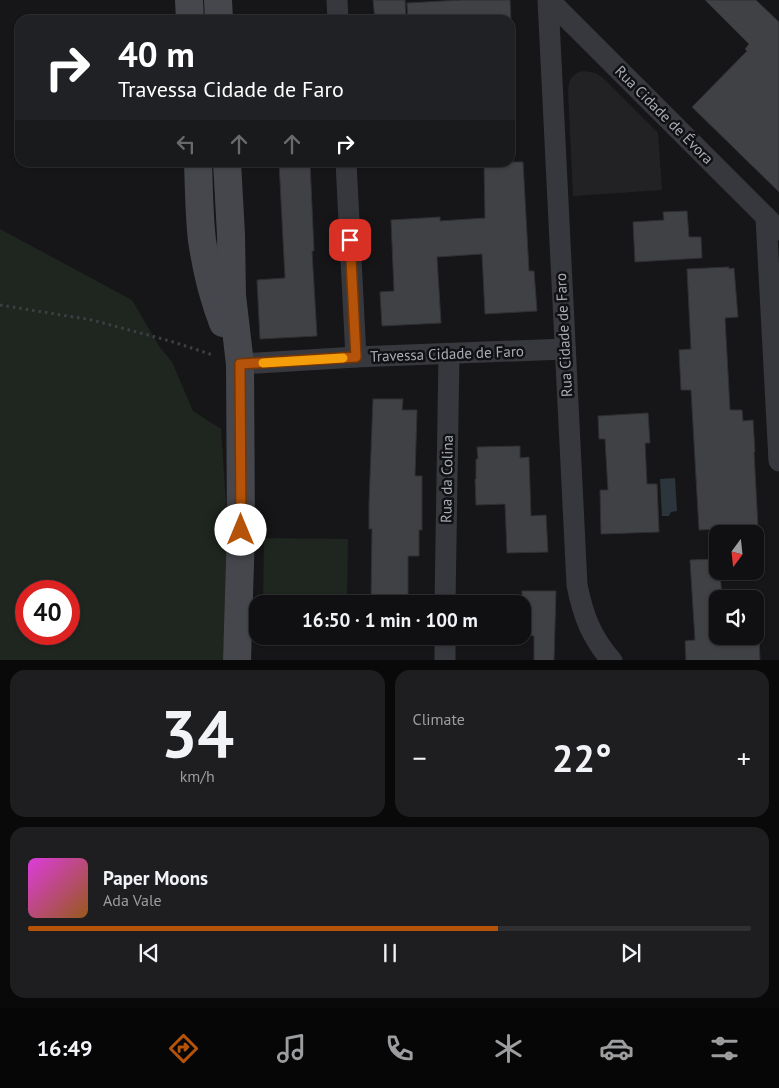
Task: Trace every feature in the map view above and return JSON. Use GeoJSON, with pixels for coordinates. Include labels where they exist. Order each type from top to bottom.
{"type":"FeatureCollection","features":[{"type":"Feature","properties":{"kind":"street"},"geometry":{"type":"LineString","coordinates":[[189,0],[190,15]]}},
{"type":"Feature","properties":{"kind":"street"},"geometry":{"type":"LineString","coordinates":[[218,0],[219,15]]}},
{"type":"Feature","properties":{"kind":"street"},"geometry":{"type":"LineString","coordinates":[[337,0],[338,15]]}},
{"type":"Feature","properties":{"kind":"street","name":"Rua Cidade de Évora"},"geometry":{"type":"LineString","coordinates":[[548,0],[773,224]]}},
{"type":"Feature","properties":{"kind":"street","name":"Rua Cidade de Faro"},"geometry":{"type":"LineString","coordinates":[[548,0],[577,585],[581,606],[590,629],[602,649],[612,660]]}},
{"type":"Feature","properties":{"kind":"street"},"geometry":{"type":"LineString","coordinates":[[198,167],[202,239],[206,262],[217,308],[240,364]]}},
{"type":"Feature","properties":{"kind":"street"},"geometry":{"type":"LineString","coordinates":[[227,167],[232,296],[240,364],[241,530],[236,660]]}},
{"type":"Feature","properties":{"kind":"street"},"geometry":{"type":"LineString","coordinates":[[346,167],[356,357]]}},
{"type":"Feature","properties":{"kind":"street"},"geometry":{"type":"LineString","coordinates":[[773,224],[779,461]]}},
{"type":"Feature","properties":{"kind":"street","name":"Travessa Cidade de Faro"},"geometry":{"type":"LineString","coordinates":[[240,364],[356,357],[565,349]]}},
{"type":"Feature","properties":{"kind":"street","name":"Rua da Colina"},"geometry":{"type":"LineString","coordinates":[[446,595],[449,354]]}},
{"type":"Feature","properties":{"kind":"street"},"geometry":{"type":"LineString","coordinates":[[445,645],[445,660]]}},
{"type":"Feature","properties":{"kind":"path"},"geometry":{"type":"LineString","coordinates":[[0,305],[92,320],[170,341],[240,364]]}},
{"type":"Feature","properties":{"kind":"shaded area"},"geometry":{"type":"Polygon","coordinates":[[[583,71],[596,73],[602,77],[658,133],[662,190],[573,196],[568,90],[572,77],[583,71]]]}},
{"type":"Feature","properties":{"kind":"shaded area"},"geometry":{"type":"Polygon","coordinates":[[[0,229],[132,300],[159,346],[172,362],[193,411],[221,429],[229,547],[223,660],[0,660],[0,229]]]}},
{"type":"Feature","properties":{"kind":"shaded area"},"geometry":{"type":"Polygon","coordinates":[[[675,478],[677,511],[671,512],[669,516],[662,516],[660,479],[675,478]]]}},
{"type":"Feature","properties":{"kind":"shaded area"},"geometry":{"type":"Polygon","coordinates":[[[264,538],[348,539],[347,595],[263,595],[264,538]]]}},
{"type":"Feature","properties":{"kind":"building"},"geometry":{"type":"Polygon","coordinates":[[[373,0],[405,0],[406,15],[374,15],[373,0]]]}},
{"type":"Feature","properties":{"kind":"building"},"geometry":{"type":"Polygon","coordinates":[[[510,0],[511,15],[408,15],[407,3],[510,0]]]}},
{"type":"Feature","properties":{"kind":"building"},"geometry":{"type":"Polygon","coordinates":[[[705,0],[756,0],[779,22],[779,192],[692,107],[747,51],[745,49],[749,44],[705,0]]]}},
{"type":"Feature","properties":{"kind":"building"},"geometry":{"type":"Polygon","coordinates":[[[515,162],[523,162],[529,271],[534,271],[537,311],[485,314],[482,254],[437,257],[441,323],[382,326],[380,292],[394,291],[391,220],[440,217],[440,221],[485,218],[484,167],[515,167],[515,162]]]}},
{"type":"Feature","properties":{"kind":"building"},"geometry":{"type":"Polygon","coordinates":[[[279,167],[310,167],[314,251],[312,251],[317,336],[260,339],[257,280],[285,278],[279,167]]]}},
{"type":"Feature","properties":{"kind":"building"},"geometry":{"type":"Polygon","coordinates":[[[687,211],[689,237],[701,237],[702,258],[635,262],[633,222],[664,220],[663,212],[687,211]]]}},
{"type":"Feature","properties":{"kind":"building"},"geometry":{"type":"Polygon","coordinates":[[[734,268],[738,317],[725,318],[730,410],[742,410],[743,421],[753,420],[758,525],[709,525],[709,529],[699,530],[691,390],[681,390],[679,350],[691,349],[687,269],[734,268]]]}},
{"type":"Feature","properties":{"kind":"building"},"geometry":{"type":"Polygon","coordinates":[[[373,399],[403,399],[402,410],[417,410],[415,476],[422,476],[422,530],[419,530],[419,556],[408,556],[408,595],[371,595],[372,529],[369,529],[373,399]]]}},
{"type":"Feature","properties":{"kind":"building"},"geometry":{"type":"Polygon","coordinates":[[[648,413],[650,443],[645,443],[647,484],[657,484],[659,532],[601,534],[600,490],[608,490],[605,439],[599,439],[598,416],[648,413]]]}},
{"type":"Feature","properties":{"kind":"building"},"geometry":{"type":"Polygon","coordinates":[[[520,446],[520,458],[529,457],[531,516],[546,515],[548,552],[507,553],[505,504],[476,505],[477,447],[520,446]]]}},
{"type":"Feature","properties":{"kind":"building"},"geometry":{"type":"Polygon","coordinates":[[[709,559],[709,580],[721,580],[721,590],[709,590],[709,645],[759,645],[760,660],[686,660],[685,641],[695,640],[690,560],[709,559]]]}},
{"type":"Feature","properties":{"kind":"building"},"geometry":{"type":"Polygon","coordinates":[[[522,591],[556,591],[554,660],[534,660],[534,636],[531,636],[531,595],[522,595],[522,591]]]}},
{"type":"Feature","properties":{"kind":"slow traffic"},"geometry":{"type":"LineString","coordinates":[[263,363],[343,358]]}},
{"type":"Feature","properties":{"kind":"route"},"geometry":{"type":"LineString","coordinates":[[241,530],[240,364],[356,357],[350,240]]}}]}
